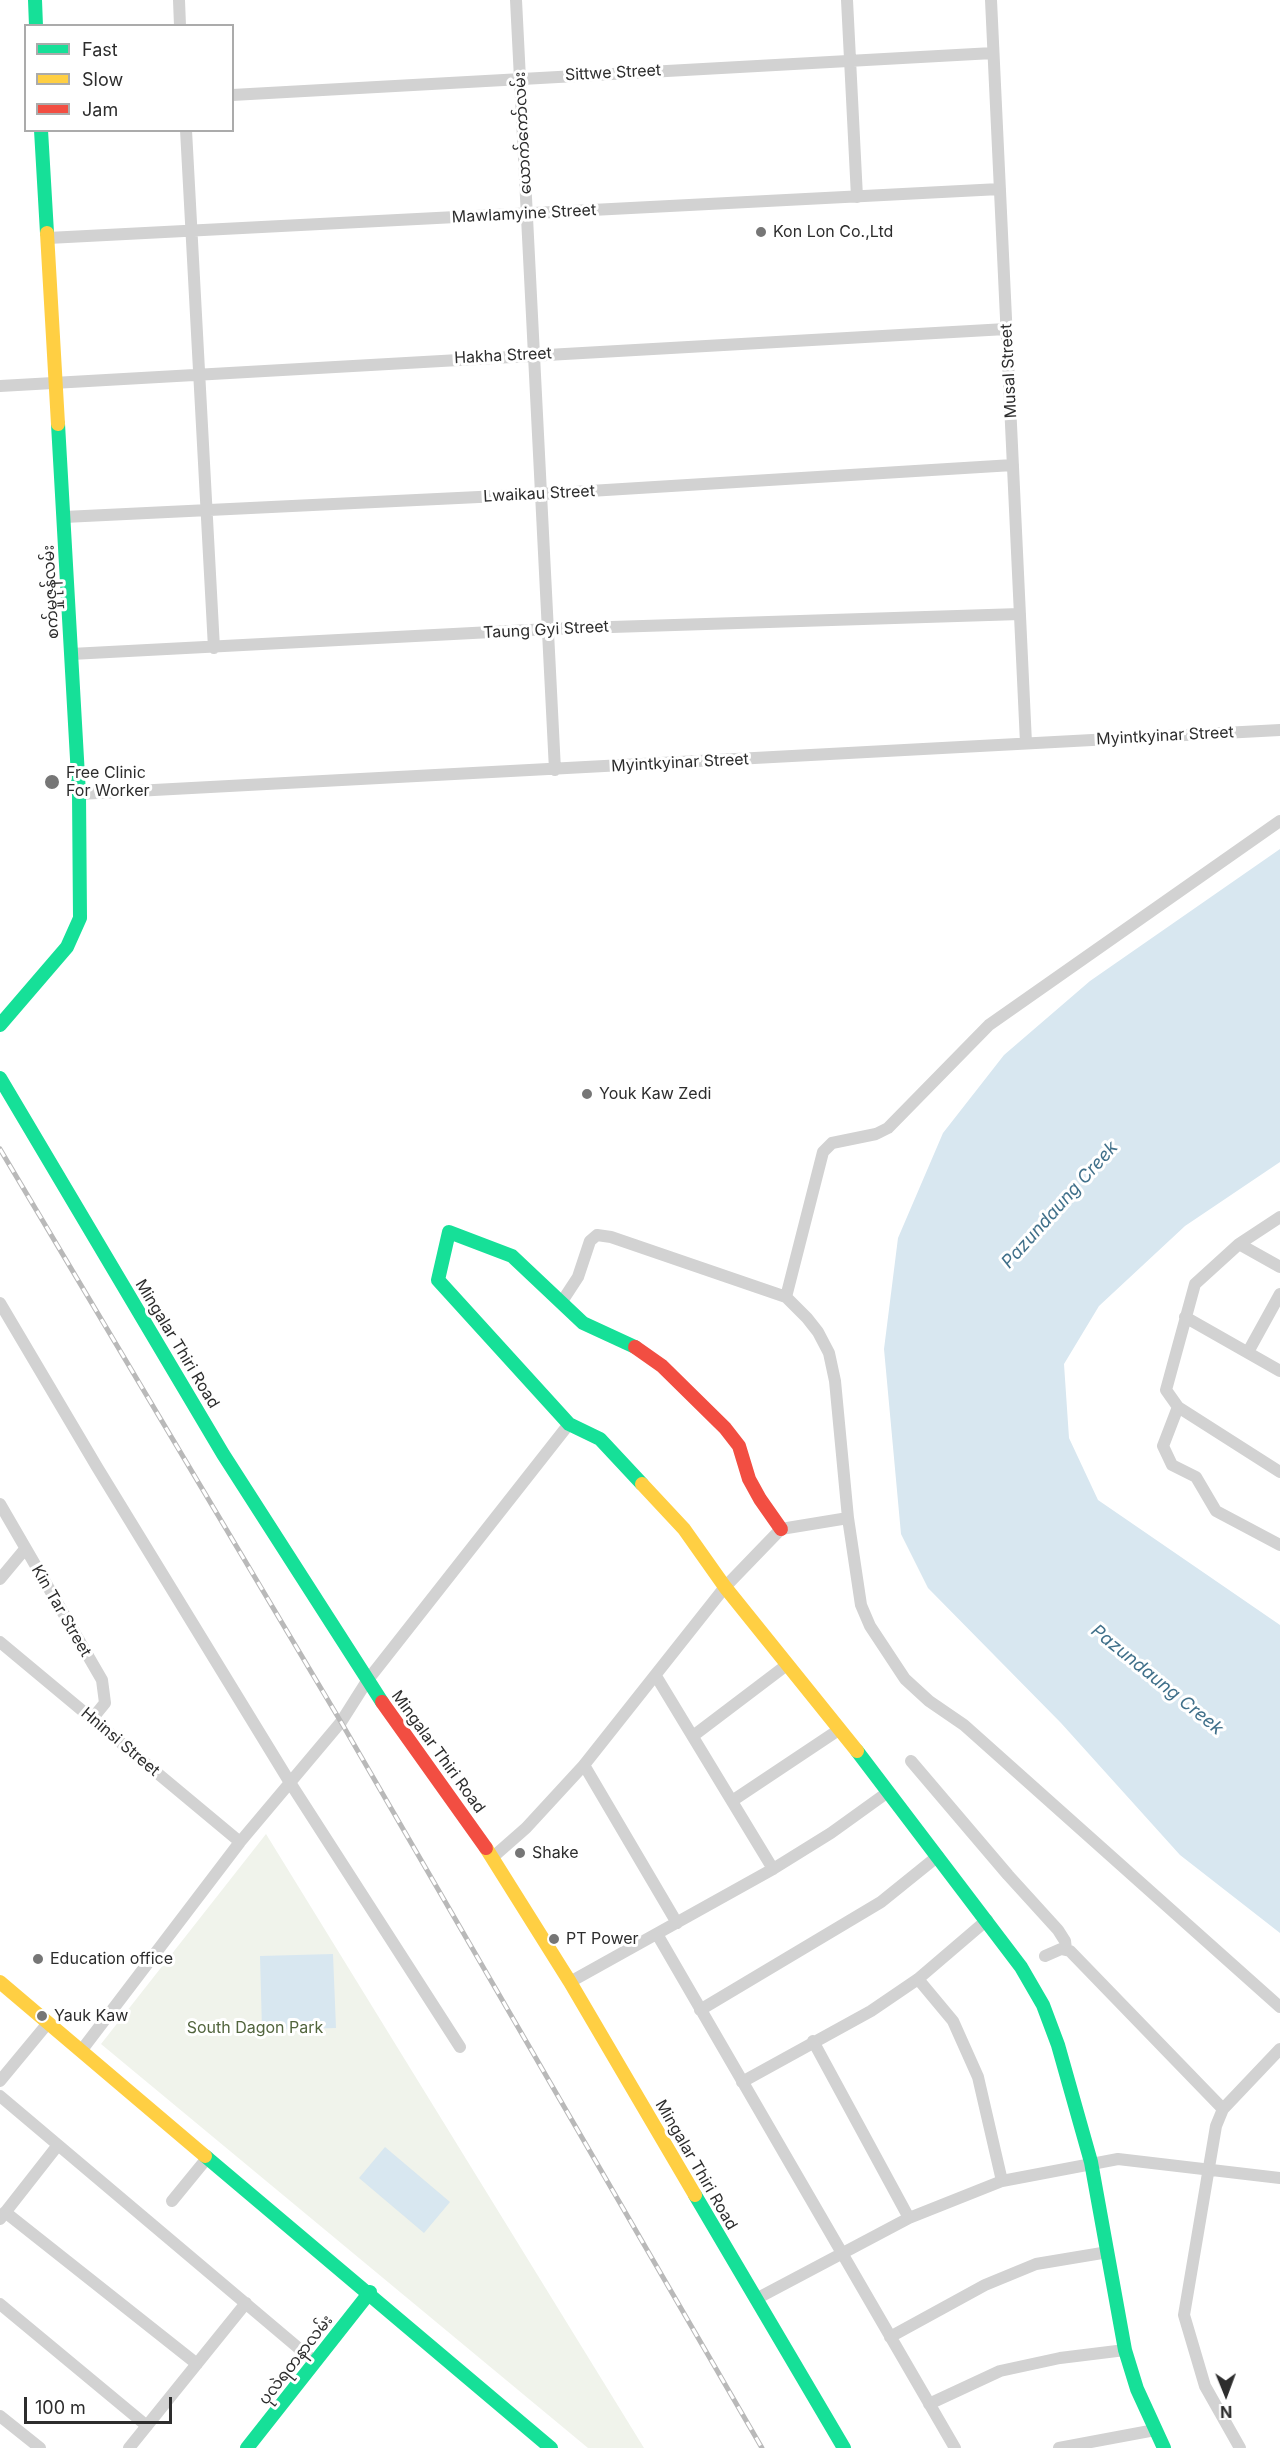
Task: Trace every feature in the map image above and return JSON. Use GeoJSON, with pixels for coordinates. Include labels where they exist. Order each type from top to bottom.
{"type":"FeatureCollection","features":[{"type":"Feature","properties":{"kind":"street"},"geometry":{"type":"LineString","coordinates":[[35,0],[36,24]]}},
{"type":"Feature","properties":{"kind":"street"},"geometry":{"type":"LineString","coordinates":[[179,0],[180,24]]}},
{"type":"Feature","properties":{"kind":"street","name":"ယောက်ကော်လမ်း"},"geometry":{"type":"LineString","coordinates":[[516,0],[555,770]]}},
{"type":"Feature","properties":{"kind":"street"},"geometry":{"type":"LineString","coordinates":[[847,0],[857,197]]}},
{"type":"Feature","properties":{"kind":"street","name":"Musal Street"},"geometry":{"type":"LineString","coordinates":[[990,0],[1026,743]]}},
{"type":"Feature","properties":{"kind":"street","name":"Sittwe Street"},"geometry":{"type":"LineString","coordinates":[[234,95],[993,53]]}},
{"type":"Feature","properties":{"kind":"street","name":"စက်မှုဇုန်လမ်း"},"geometry":{"type":"LineString","coordinates":[[0,1025],[76,932],[80,918],[79,794],[41,132]]}},
{"type":"Feature","properties":{"kind":"street"},"geometry":{"type":"LineString","coordinates":[[186,132],[214,648]]}},
{"type":"Feature","properties":{"kind":"street","name":"Mawlamyine Street"},"geometry":{"type":"LineString","coordinates":[[48,238],[1000,189]]}},
{"type":"Feature","properties":{"kind":"street","name":"Hakha Street"},"geometry":{"type":"LineString","coordinates":[[0,386],[1006,329]]}},
{"type":"Feature","properties":{"kind":"street","name":"Lwaikau Street"},"geometry":{"type":"LineString","coordinates":[[64,518],[206,509],[541,494],[1013,465]]}},
{"type":"Feature","properties":{"kind":"street","name":"Taung Gyi Street"},"geometry":{"type":"LineString","coordinates":[[71,654],[549,629],[1020,614]]}},
{"type":"Feature","properties":{"kind":"street","name":"Myintkyinar Street"},"geometry":{"type":"LineString","coordinates":[[79,794],[1280,730]]}},
{"type":"Feature","properties":{"kind":"street"},"geometry":{"type":"LineString","coordinates":[[786,1298],[823,1152],[832,1143],[876,1134],[888,1128],[989,1025],[1280,821]]}},
{"type":"Feature","properties":{"kind":"street","name":"Mingalar Thiri Road"},"geometry":{"type":"LineString","coordinates":[[0,1078],[223,1454],[367,1681],[493,1857],[570,1982],[844,2448]]}},
{"type":"Feature","properties":{"kind":"street"},"geometry":{"type":"LineString","coordinates":[[1280,1217],[1239,1244],[1196,1284],[1185,1317],[1167,1390],[1178,1407],[1280,1472]]}},
{"type":"Feature","properties":{"kind":"street"},"geometry":{"type":"LineString","coordinates":[[781,1528],[760,1499],[749,1479],[739,1446],[725,1428],[643,1351],[583,1323],[512,1256],[449,1232],[438,1280],[569,1424],[600,1439],[684,1529],[725,1587],[840,1729],[1021,1967],[1043,2005],[1058,2045],[1091,2162],[1125,2350],[1164,2448]]}},
{"type":"Feature","properties":{"kind":"street"},"geometry":{"type":"LineString","coordinates":[[561,1303],[578,1278],[590,1242],[597,1235],[611,1236],[786,1298],[818,1332],[829,1353],[835,1381],[848,1518],[861,1605],[870,1626],[905,1679],[929,1701],[964,1725],[1280,2007]]}},
{"type":"Feature","properties":{"kind":"street"},"geometry":{"type":"LineString","coordinates":[[1239,1244],[1280,1267]]}},
{"type":"Feature","properties":{"kind":"street"},"geometry":{"type":"LineString","coordinates":[[1248,1352],[1280,1294]]}},
{"type":"Feature","properties":{"kind":"street"},"geometry":{"type":"LineString","coordinates":[[0,1303],[97,1467],[289,1781],[460,2047]]}},
{"type":"Feature","properties":{"kind":"street"},"geometry":{"type":"LineString","coordinates":[[1185,1317],[1280,1371]]}},
{"type":"Feature","properties":{"kind":"street"},"geometry":{"type":"LineString","coordinates":[[1178,1407],[1162,1446],[1172,1465],[1196,1478],[1216,1511],[1280,1545]]}},
{"type":"Feature","properties":{"kind":"street"},"geometry":{"type":"LineString","coordinates":[[81,2051],[240,1842],[341,1722],[367,1681],[569,1424]]}},
{"type":"Feature","properties":{"kind":"street","name":"Kin Tar Street"},"geometry":{"type":"LineString","coordinates":[[0,1504],[102,1680],[105,1703],[92,1719]]}},
{"type":"Feature","properties":{"kind":"street"},"geometry":{"type":"LineString","coordinates":[[493,1857],[526,1828],[584,1765],[725,1587],[781,1528],[848,1518]]}},
{"type":"Feature","properties":{"kind":"street"},"geometry":{"type":"LineString","coordinates":[[0,1579],[25,1549]]}},
{"type":"Feature","properties":{"kind":"street","name":"Hninsi Street"},"geometry":{"type":"LineString","coordinates":[[0,1642],[240,1842]]}},
{"type":"Feature","properties":{"kind":"street"},"geometry":{"type":"LineString","coordinates":[[693,1736],[788,1664]]}},
{"type":"Feature","properties":{"kind":"street"},"geometry":{"type":"LineString","coordinates":[[656,1676],[773,1869]]}},
{"type":"Feature","properties":{"kind":"street"},"geometry":{"type":"LineString","coordinates":[[732,1802],[840,1729]]}},
{"type":"Feature","properties":{"kind":"street"},"geometry":{"type":"LineString","coordinates":[[911,1761],[1064,1936],[1066,1949],[1223,2109]]}},
{"type":"Feature","properties":{"kind":"street"},"geometry":{"type":"LineString","coordinates":[[584,1765],[677,1923]]}},
{"type":"Feature","properties":{"kind":"street"},"geometry":{"type":"LineString","coordinates":[[570,1982],[773,1869],[831,1833],[888,1792]]}},
{"type":"Feature","properties":{"kind":"street"},"geometry":{"type":"LineString","coordinates":[[700,2010],[881,1902],[938,1856]]}},
{"type":"Feature","properties":{"kind":"street"},"geometry":{"type":"LineString","coordinates":[[742,2082],[871,2011],[918,1979],[987,1920]]}},
{"type":"Feature","properties":{"kind":"street"},"geometry":{"type":"LineString","coordinates":[[657,1934],[955,2448]]}},
{"type":"Feature","properties":{"kind":"street"},"geometry":{"type":"LineString","coordinates":[[1046,1956],[1066,1949]]}},
{"type":"Feature","properties":{"kind":"street"},"geometry":{"type":"LineString","coordinates":[[918,1979],[953,2021],[978,2077],[1002,2181]]}},
{"type":"Feature","properties":{"kind":"street"},"geometry":{"type":"LineString","coordinates":[[0,1982],[370,2292],[551,2448]]}},
{"type":"Feature","properties":{"kind":"street"},"geometry":{"type":"LineString","coordinates":[[0,2081],[48,2023]]}},
{"type":"Feature","properties":{"kind":"street"},"geometry":{"type":"LineString","coordinates":[[813,2041],[909,2217]]}},
{"type":"Feature","properties":{"kind":"street"},"geometry":{"type":"LineString","coordinates":[[1240,2448],[1205,2386],[1184,2315],[1216,2126],[1223,2109],[1280,2049]]}},
{"type":"Feature","properties":{"kind":"street"},"geometry":{"type":"LineString","coordinates":[[0,2096],[315,2362]]}},
{"type":"Feature","properties":{"kind":"street"},"geometry":{"type":"LineString","coordinates":[[58,2145],[3,2215],[197,2364]]}},
{"type":"Feature","properties":{"kind":"street"},"geometry":{"type":"LineString","coordinates":[[172,2201],[208,2157]]}},
{"type":"Feature","properties":{"kind":"street"},"geometry":{"type":"LineString","coordinates":[[756,2300],[909,2217],[1002,2181],[1091,2162],[1118,2159],[1280,2178]]}},
{"type":"Feature","properties":{"kind":"street"},"geometry":{"type":"LineString","coordinates":[[890,2337],[985,2285],[1036,2264],[1108,2252]]}},
{"type":"Feature","properties":{"kind":"street","name":"ပုလဲရတနာလမ်း"},"geometry":{"type":"LineString","coordinates":[[247,2448],[370,2292]]}},
{"type":"Feature","properties":{"kind":"street"},"geometry":{"type":"LineString","coordinates":[[129,2448],[246,2303]]}},
{"type":"Feature","properties":{"kind":"street"},"geometry":{"type":"LineString","coordinates":[[0,2304],[147,2426]]}},
{"type":"Feature","properties":{"kind":"street"},"geometry":{"type":"LineString","coordinates":[[929,2404],[1000,2371],[1060,2358],[1125,2350]]}},
{"type":"Feature","properties":{"kind":"street"},"geometry":{"type":"LineString","coordinates":[[0,2416],[40,2448]]}},
{"type":"Feature","properties":{"kind":"street"},"geometry":{"type":"LineString","coordinates":[[1059,2448],[1155,2430]]}},
{"type":"Feature","properties":{"kind":"green space","name":"South Dagon Park"},"geometry":{"type":"Polygon","coordinates":[[[266,1834],[644,2448],[588,2448],[101,2044],[266,1834]]]}},
{"type":"Feature","properties":{"kind":"water","name":"Pazundaung Creek"},"geometry":{"type":"Polygon","coordinates":[[[1280,849],[1280,1162],[1185,1226],[1099,1306],[1064,1364],[1069,1438],[1098,1500],[1280,1625],[1280,1933],[1180,1855],[1061,1723],[928,1588],[901,1534],[884,1349],[898,1238],[943,1133],[1004,1055],[1090,981],[1280,849]]]}},
{"type":"Feature","properties":{"kind":"water"},"geometry":{"type":"Polygon","coordinates":[[[333,1954],[336,2028],[262,2030],[260,1956],[333,1954]]]}},
{"type":"Feature","properties":{"kind":"water"},"geometry":{"type":"Polygon","coordinates":[[[385,2147],[450,2202],[424,2233],[359,2178],[385,2147]]]}},
{"type":"Feature","properties":{"kind":"railway"},"geometry":{"type":"LineString","coordinates":[[0,1149],[341,1722],[762,2448]]}},
{"type":"Feature","properties":{"kind":"traffic: fast"},"geometry":{"type":"LineString","coordinates":[[35,0],[36,24]]}},
{"type":"Feature","properties":{"kind":"traffic: fast"},"geometry":{"type":"LineString","coordinates":[[41,132],[47,233]]}},
{"type":"Feature","properties":{"kind":"traffic: fast"},"geometry":{"type":"LineString","coordinates":[[0,1025],[67,947],[80,918],[79,794],[58,424]]}},
{"type":"Feature","properties":{"kind":"traffic: fast"},"geometry":{"type":"LineString","coordinates":[[0,1078],[223,1454],[382,1702]]}},
{"type":"Feature","properties":{"kind":"traffic: fast"},"geometry":{"type":"LineString","coordinates":[[635,1347],[583,1323],[512,1256],[449,1232],[438,1280],[569,1424],[600,1439],[642,1484]]}},
{"type":"Feature","properties":{"kind":"traffic: fast"},"geometry":{"type":"LineString","coordinates":[[857,1751],[1021,1967],[1043,2005],[1058,2045],[1091,2162],[1125,2350],[1137,2389],[1164,2448]]}},
{"type":"Feature","properties":{"kind":"traffic: fast"},"geometry":{"type":"LineString","coordinates":[[205,2156],[551,2448]]}},
{"type":"Feature","properties":{"kind":"traffic: fast"},"geometry":{"type":"LineString","coordinates":[[695,2195],[844,2448]]}},
{"type":"Feature","properties":{"kind":"traffic: fast"},"geometry":{"type":"LineString","coordinates":[[247,2448],[370,2292]]}},
{"type":"Feature","properties":{"kind":"traffic: slow"},"geometry":{"type":"LineString","coordinates":[[47,233],[58,424]]}},
{"type":"Feature","properties":{"kind":"traffic: slow"},"geometry":{"type":"LineString","coordinates":[[642,1484],[684,1529],[725,1587],[857,1751]]}},
{"type":"Feature","properties":{"kind":"traffic: slow"},"geometry":{"type":"LineString","coordinates":[[486,1848],[570,1982],[695,2195]]}},
{"type":"Feature","properties":{"kind":"traffic: slow"},"geometry":{"type":"LineString","coordinates":[[0,1982],[205,2156]]}},
{"type":"Feature","properties":{"kind":"traffic: jam"},"geometry":{"type":"LineString","coordinates":[[635,1347],[662,1366],[725,1428],[739,1446],[749,1479],[760,1499],[781,1529]]}},
{"type":"Feature","properties":{"kind":"traffic: jam"},"geometry":{"type":"LineString","coordinates":[[382,1702],[486,1848]]}},
{"type":"Feature","properties":{"kind":"place","name":"Kon Lon Co.,Ltd"},"geometry":{"type":"Point","coordinates":[761,232]}},
{"type":"Feature","properties":{"kind":"place","name":"Free Clinic For Worker"},"geometry":{"type":"Point","coordinates":[52,782]}},
{"type":"Feature","properties":{"kind":"place","name":"Youk Kaw Zedi"},"geometry":{"type":"Point","coordinates":[587,1094]}},
{"type":"Feature","properties":{"kind":"place","name":"Shake"},"geometry":{"type":"Point","coordinates":[520,1853]}},
{"type":"Feature","properties":{"kind":"place","name":"PT Power"},"geometry":{"type":"Point","coordinates":[554,1939]}},
{"type":"Feature","properties":{"kind":"place","name":"Education office"},"geometry":{"type":"Point","coordinates":[38,1959]}},
{"type":"Feature","properties":{"kind":"place","name":"Yauk Kaw"},"geometry":{"type":"Point","coordinates":[42,2016]}}]}
